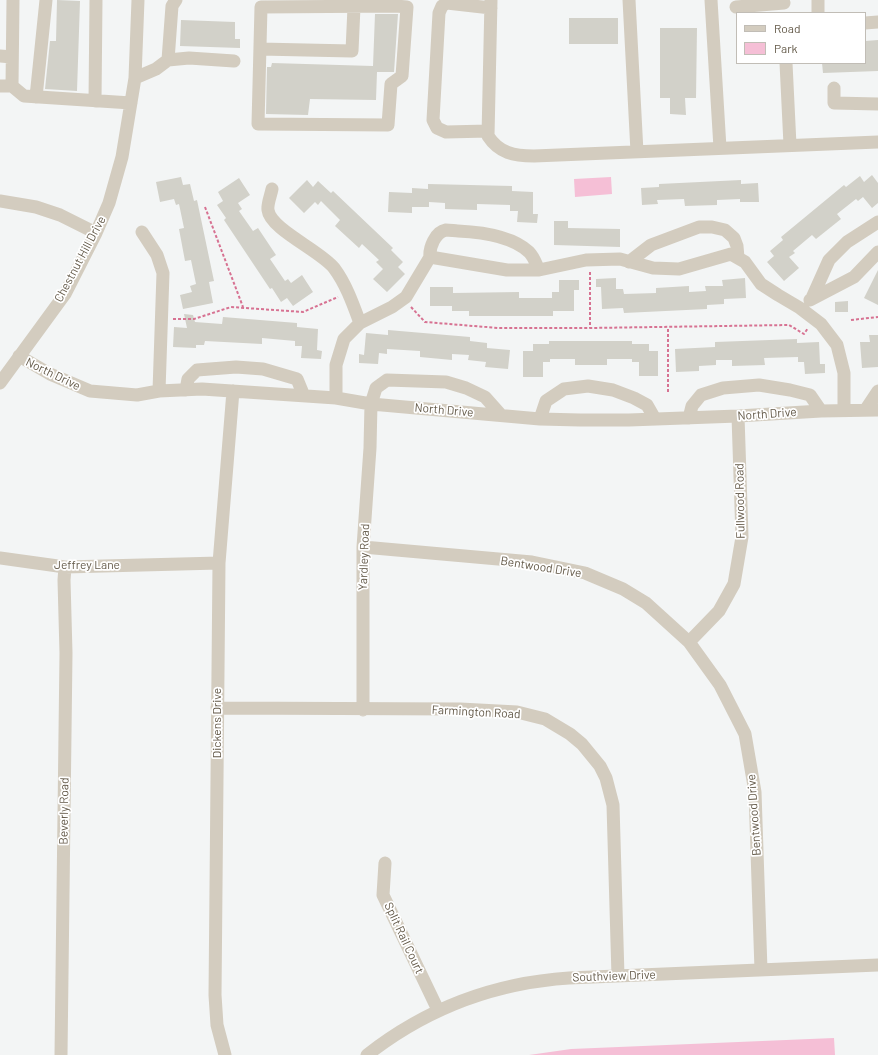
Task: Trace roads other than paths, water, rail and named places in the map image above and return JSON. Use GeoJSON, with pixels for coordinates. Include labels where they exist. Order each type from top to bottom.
{"type":"FeatureCollection","features":[{"type":"Feature","properties":{"kind":"street"},"geometry":{"type":"LineString","coordinates":[[13,0],[6,56],[6,86],[24,96],[131,103]]}},
{"type":"Feature","properties":{"kind":"street"},"geometry":{"type":"LineString","coordinates":[[36,97],[46,0]]}},
{"type":"Feature","properties":{"kind":"street"},"geometry":{"type":"LineString","coordinates":[[95,100],[96,0]]}},
{"type":"Feature","properties":{"kind":"street","name":"Chestnut Hill Drive"},"geometry":{"type":"LineString","coordinates":[[0,383],[65,294],[96,233],[109,202],[122,157],[135,78],[138,0]]}},
{"type":"Feature","properties":{"kind":"street"},"geometry":{"type":"LineString","coordinates":[[168,60],[172,6],[176,0]]}},
{"type":"Feature","properties":{"kind":"street"},"geometry":{"type":"LineString","coordinates":[[629,0],[638,152]]}},
{"type":"Feature","properties":{"kind":"street"},"geometry":{"type":"LineString","coordinates":[[711,0],[720,148]]}},
{"type":"Feature","properties":{"kind":"street"},"geometry":{"type":"LineString","coordinates":[[818,0],[818,12]]}},
{"type":"Feature","properties":{"kind":"street"},"geometry":{"type":"LineString","coordinates":[[331,3],[354,7],[407,7],[402,76],[390,84],[388,125],[258,124],[261,7],[331,3]]}},
{"type":"Feature","properties":{"kind":"street"},"geometry":{"type":"LineString","coordinates":[[488,131],[446,132],[437,128],[433,120],[439,12],[442,6],[447,3],[491,4],[488,136],[494,145],[501,150],[520,156],[878,142]]}},
{"type":"Feature","properties":{"kind":"street"},"geometry":{"type":"LineString","coordinates":[[736,7],[784,5]]}},
{"type":"Feature","properties":{"kind":"street"},"geometry":{"type":"LineString","coordinates":[[260,49],[352,51],[354,7]]}},
{"type":"Feature","properties":{"kind":"street"},"geometry":{"type":"LineString","coordinates":[[866,23],[878,22]]}},
{"type":"Feature","properties":{"kind":"street"},"geometry":{"type":"LineString","coordinates":[[135,78],[156,69],[168,60],[189,58],[234,60]]}},
{"type":"Feature","properties":{"kind":"street"},"geometry":{"type":"LineString","coordinates":[[786,64],[790,145]]}},
{"type":"Feature","properties":{"kind":"street"},"geometry":{"type":"LineString","coordinates":[[834,88],[834,103],[878,104]]}},
{"type":"Feature","properties":{"kind":"street"},"geometry":{"type":"LineString","coordinates":[[272,189],[268,210],[276,224],[300,240],[333,267],[348,293],[360,323]]}},
{"type":"Feature","properties":{"kind":"street"},"geometry":{"type":"LineString","coordinates":[[0,201],[36,207],[60,215],[96,233]]}},
{"type":"Feature","properties":{"kind":"street"},"geometry":{"type":"LineString","coordinates":[[812,298],[829,260],[847,242],[878,222]]}},
{"type":"Feature","properties":{"kind":"street"},"geometry":{"type":"LineString","coordinates":[[629,262],[651,245],[699,227],[712,227],[725,230],[734,238],[738,246],[738,258]]}},
{"type":"Feature","properties":{"kind":"street"},"geometry":{"type":"LineString","coordinates":[[336,398],[336,365],[344,339],[360,323],[392,307],[406,297],[430,257],[429,250],[432,243],[439,234],[445,230],[474,232],[495,236],[521,247],[528,250],[533,256],[539,270]]}},
{"type":"Feature","properties":{"kind":"street"},"geometry":{"type":"LineString","coordinates":[[142,232],[157,255],[163,273],[159,391]]}},
{"type":"Feature","properties":{"kind":"street"},"geometry":{"type":"LineString","coordinates":[[800,308],[812,298],[854,277],[878,252]]}},
{"type":"Feature","properties":{"kind":"street"},"geometry":{"type":"LineString","coordinates":[[430,257],[507,270],[539,270],[590,260],[620,259],[653,268],[678,269],[731,254],[745,262],[761,284],[778,296],[800,308],[821,324],[837,346],[844,373],[844,410]]}},
{"type":"Feature","properties":{"kind":"street","name":"North Drive"},"geometry":{"type":"LineString","coordinates":[[19,356],[50,374],[90,391],[137,395],[159,391],[202,389],[336,398],[371,404],[540,419],[656,419],[738,416],[821,410],[872,409]]}},
{"type":"Feature","properties":{"kind":"street"},"geometry":{"type":"LineString","coordinates":[[186,390],[188,379],[197,370],[236,367],[263,369],[297,379],[304,396]]}},
{"type":"Feature","properties":{"kind":"street"},"geometry":{"type":"LineString","coordinates":[[371,404],[376,388],[387,380],[446,382],[466,388],[485,397],[501,416]]}},
{"type":"Feature","properties":{"kind":"street"},"geometry":{"type":"LineString","coordinates":[[689,418],[692,406],[701,395],[723,388],[759,385],[810,395],[821,410]]}},
{"type":"Feature","properties":{"kind":"street"},"geometry":{"type":"LineString","coordinates":[[540,419],[546,401],[564,389],[588,386],[613,390],[634,398],[647,405],[656,419]]}},
{"type":"Feature","properties":{"kind":"street","name":"Dickens Drive"},"geometry":{"type":"LineString","coordinates":[[226,1055],[217,1025],[215,995],[217,708],[219,563],[233,391]]}},
{"type":"Feature","properties":{"kind":"street"},"geometry":{"type":"LineString","coordinates":[[872,409],[878,391]]}},
{"type":"Feature","properties":{"kind":"street","name":"Yardley Road"},"geometry":{"type":"LineString","coordinates":[[363,710],[363,547],[370,448],[371,404]]}},
{"type":"Feature","properties":{"kind":"street","name":"Fullwood Road"},"geometry":{"type":"LineString","coordinates":[[689,642],[719,611],[734,584],[742,537],[738,416]]}},
{"type":"Feature","properties":{"kind":"street","name":"Bentwood Drive"},"geometry":{"type":"LineString","coordinates":[[363,547],[532,562],[585,573],[623,590],[646,603],[689,642],[720,685],[745,734],[755,792],[761,970]]}},
{"type":"Feature","properties":{"kind":"street","name":"Jeffrey Lane"},"geometry":{"type":"LineString","coordinates":[[0,558],[65,567],[219,563]]}},
{"type":"Feature","properties":{"kind":"street","name":"Beverly Road"},"geometry":{"type":"LineString","coordinates":[[61,1055],[66,653],[65,567]]}},
{"type":"Feature","properties":{"kind":"street","name":"Farmington Road"},"geometry":{"type":"LineString","coordinates":[[217,708],[363,710],[460,709],[517,712],[545,719],[570,734],[582,744],[600,766],[606,778],[613,805],[618,976]]}},
{"type":"Feature","properties":{"kind":"street","name":"Split Rail Court"},"geometry":{"type":"LineString","coordinates":[[386,863],[383,895],[438,1010]]}},
{"type":"Feature","properties":{"kind":"street","name":"Southview Drive"},"geometry":{"type":"LineString","coordinates":[[367,1055],[398,1032],[438,1010],[496,989],[523,983],[546,980],[618,976],[878,965]]}}]}
